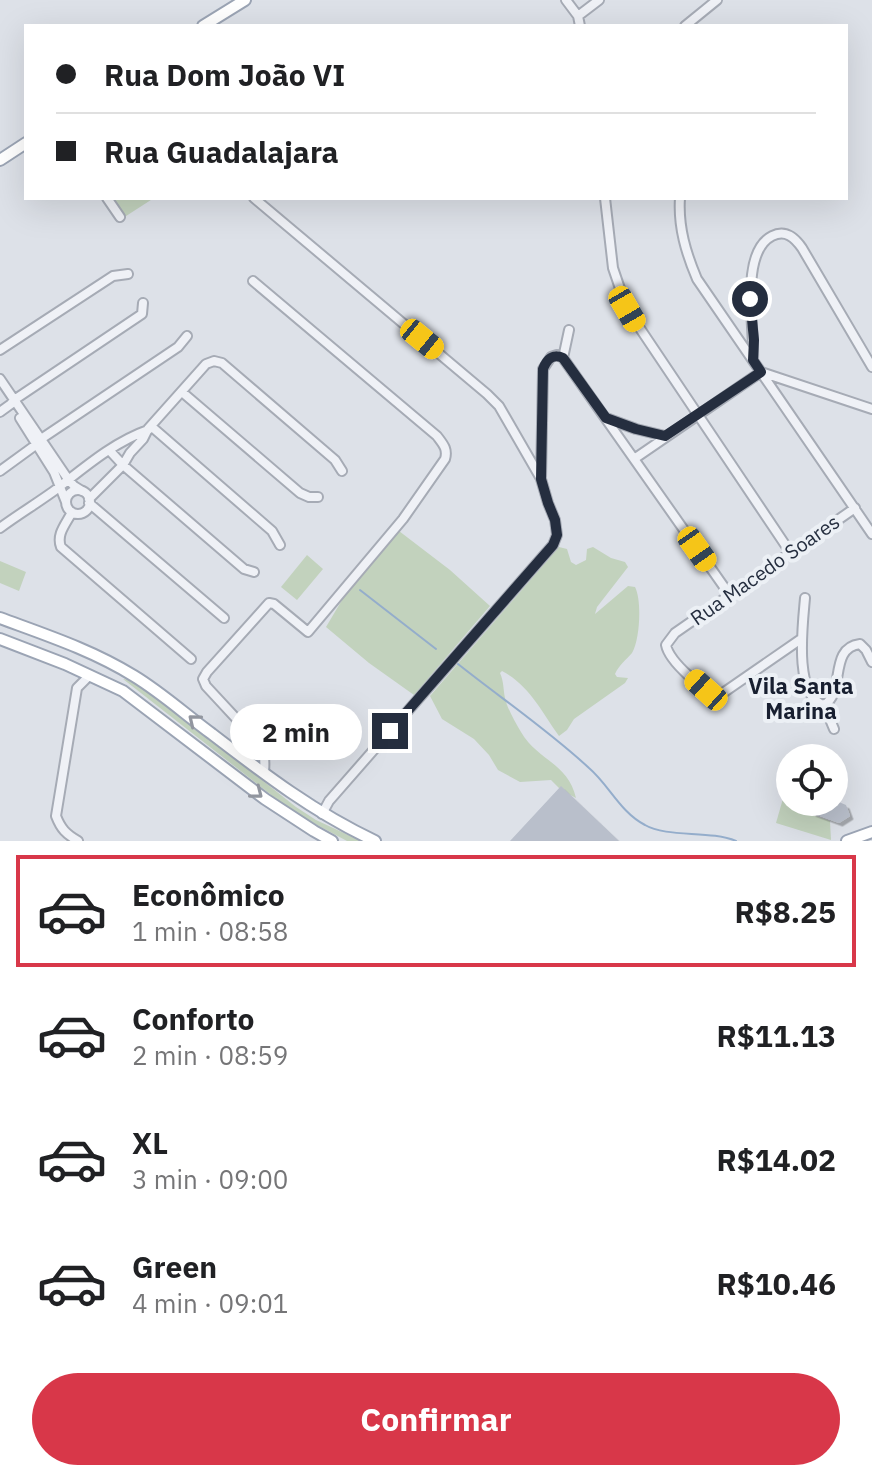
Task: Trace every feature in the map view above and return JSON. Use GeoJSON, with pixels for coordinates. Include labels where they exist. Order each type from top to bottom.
{"type":"FeatureCollection","features":[{"type":"Feature","properties":{"kind":"main road"},"geometry":{"type":"LineString","coordinates":[[206,24],[245,0]]}},
{"type":"Feature","properties":{"kind":"main road"},"geometry":{"type":"LineString","coordinates":[[0,160],[24,144]]}},
{"type":"Feature","properties":{"kind":"main road"},"geometry":{"type":"LineString","coordinates":[[0,618],[109,661],[164,697],[292,795],[375,841]]}},
{"type":"Feature","properties":{"kind":"main road"},"geometry":{"type":"LineString","coordinates":[[17,645],[32,646],[39,643],[43,634]]}},
{"type":"Feature","properties":{"kind":"main road"},"geometry":{"type":"LineString","coordinates":[[0,639],[123,691],[265,799],[332,841]]}},
{"type":"Feature","properties":{"kind":"main road"},"geometry":{"type":"LineString","coordinates":[[89,676],[109,661]]}},
{"type":"Feature","properties":{"kind":"main road"},"geometry":{"type":"LineString","coordinates":[[847,841],[872,832]]}},
{"type":"Feature","properties":{"kind":"street"},"geometry":{"type":"LineString","coordinates":[[566,0],[578,16],[580,24]]}},
{"type":"Feature","properties":{"kind":"street"},"geometry":{"type":"LineString","coordinates":[[578,16],[599,0]]}},
{"type":"Feature","properties":{"kind":"street"},"geometry":{"type":"LineString","coordinates":[[687,24],[712,1]]}},
{"type":"Feature","properties":{"kind":"street"},"geometry":{"type":"LineString","coordinates":[[108,200],[120,217]]}},
{"type":"Feature","properties":{"kind":"street"},"geometry":{"type":"LineString","coordinates":[[256,200],[499,406],[541,479],[557,535],[553,545],[329,801],[322,814]]}},
{"type":"Feature","properties":{"kind":"street"},"geometry":{"type":"LineString","coordinates":[[605,200],[613,268],[621,295],[636,325],[790,552]]}},
{"type":"Feature","properties":{"kind":"street"},"geometry":{"type":"LineString","coordinates":[[680,200],[682,238],[697,279],[872,534]]}},
{"type":"Feature","properties":{"kind":"street"},"geometry":{"type":"LineString","coordinates":[[753,360],[751,276],[762,243],[777,233],[794,237],[802,248],[872,367]]}},
{"type":"Feature","properties":{"kind":"street"},"geometry":{"type":"LineString","coordinates":[[0,350],[113,276],[128,274]]}},
{"type":"Feature","properties":{"kind":"street"},"geometry":{"type":"LineString","coordinates":[[253,281],[437,436],[447,453],[416,502],[308,632],[269,603],[207,672],[203,679],[206,686],[263,749],[264,773]]}},
{"type":"Feature","properties":{"kind":"street"},"geometry":{"type":"LineString","coordinates":[[0,412],[142,314],[143,303]]}},
{"type":"Feature","properties":{"kind":"street"},"geometry":{"type":"LineString","coordinates":[[563,358],[569,330]]}},
{"type":"Feature","properties":{"kind":"street"},"geometry":{"type":"LineString","coordinates":[[0,471],[178,347],[187,336]]}},
{"type":"Feature","properties":{"kind":"street"},"geometry":{"type":"LineString","coordinates":[[541,479],[543,369],[551,357],[557,355],[563,358],[729,594]]}},
{"type":"Feature","properties":{"kind":"street"},"geometry":{"type":"LineString","coordinates":[[72,512],[83,512],[150,428],[206,364],[214,361],[222,363],[335,460],[342,471]]}},
{"type":"Feature","properties":{"kind":"street"},"geometry":{"type":"LineString","coordinates":[[634,459],[761,372]]}},
{"type":"Feature","properties":{"kind":"street"},"geometry":{"type":"LineString","coordinates":[[761,372],[872,409]]}},
{"type":"Feature","properties":{"kind":"street"},"geometry":{"type":"LineString","coordinates":[[0,379],[39,442],[74,486],[224,618]]}},
{"type":"Feature","properties":{"kind":"street"},"geometry":{"type":"LineString","coordinates":[[0,387],[13,402]]}},
{"type":"Feature","properties":{"kind":"street"},"geometry":{"type":"LineString","coordinates":[[182,392],[300,493],[318,497]]}},
{"type":"Feature","properties":{"kind":"street"},"geometry":{"type":"LineString","coordinates":[[606,418],[665,436]]}},
{"type":"Feature","properties":{"kind":"street"},"geometry":{"type":"LineString","coordinates":[[0,528],[110,451],[150,428]]}},
{"type":"Feature","properties":{"kind":"street"},"geometry":{"type":"LineString","coordinates":[[150,428],[272,531],[280,545]]}},
{"type":"Feature","properties":{"kind":"street"},"geometry":{"type":"LineString","coordinates":[[39,442],[72,512]]}},
{"type":"Feature","properties":{"kind":"street"},"geometry":{"type":"LineString","coordinates":[[110,451],[244,569],[254,572]]}},
{"type":"Feature","properties":{"kind":"street"},"geometry":{"type":"LineString","coordinates":[[66,502],[71,492],[82,491]]}},
{"type":"Feature","properties":{"kind":"street","name":"Rua Macedo Soares"},"geometry":{"type":"LineString","coordinates":[[801,639],[720,695],[706,690],[672,660],[666,645],[675,633],[855,508]]}},
{"type":"Feature","properties":{"kind":"street"},"geometry":{"type":"LineString","coordinates":[[72,512],[60,533],[61,547],[191,659]]}},
{"type":"Feature","properties":{"kind":"street"},"geometry":{"type":"LineString","coordinates":[[805,598],[801,639],[803,666],[807,687],[818,704],[829,703],[834,694],[840,664],[848,648],[860,644],[872,662]]}},
{"type":"Feature","properties":{"kind":"street"},"geometry":{"type":"LineString","coordinates":[[78,841],[65,833],[56,816],[77,688],[89,676]]}},
{"type":"Feature","properties":{"kind":"street"},"geometry":{"type":"LineString","coordinates":[[824,705],[834,729]]}},
{"type":"Feature","properties":{"kind":"green space"},"geometry":{"type":"Polygon","coordinates":[[[109,200],[151,200],[123,218],[109,200]]]}},
{"type":"Feature","properties":{"kind":"green space"},"geometry":{"type":"Polygon","coordinates":[[[399,531],[490,606],[414,695],[326,627],[345,595],[399,531]]]}},
{"type":"Feature","properties":{"kind":"green space"},"geometry":{"type":"Polygon","coordinates":[[[559,547],[567,549],[571,562],[576,565],[586,560],[587,549],[593,547],[625,562],[628,567],[595,614],[628,586],[635,587],[639,610],[635,647],[615,674],[628,678],[625,683],[574,719],[559,736],[527,691],[512,677],[502,671],[500,673],[505,698],[521,732],[566,777],[576,798],[551,780],[520,782],[498,770],[474,739],[442,719],[430,696],[559,547]]]}},
{"type":"Feature","properties":{"kind":"green space"},"geometry":{"type":"Polygon","coordinates":[[[307,555],[323,569],[297,600],[281,587],[307,555]]]}},
{"type":"Feature","properties":{"kind":"green space"},"geometry":{"type":"Polygon","coordinates":[[[0,561],[26,572],[19,591],[0,583],[0,561]]]}},
{"type":"Feature","properties":{"kind":"green space"},"geometry":{"type":"Polygon","coordinates":[[[123,679],[137,681],[296,807],[361,841],[347,841],[293,812],[123,679]]]}},
{"type":"Feature","properties":{"kind":"green space"},"geometry":{"type":"Polygon","coordinates":[[[778,816],[815,816],[830,821],[831,840],[776,823],[778,816]]]}},
{"type":"Feature","properties":{"kind":"building"},"geometry":{"type":"Polygon","coordinates":[[[561,786],[619,841],[510,841],[561,786]]]}},
{"type":"Feature","properties":{"kind":"building"},"geometry":{"type":"Polygon","coordinates":[[[848,810],[850,816],[839,823],[820,816],[848,816],[848,810]]]}},
{"type":"Feature","properties":{"kind":"waterway"},"geometry":{"type":"LineString","coordinates":[[360,590],[436,649]]}},
{"type":"Feature","properties":{"kind":"waterway"},"geometry":{"type":"LineString","coordinates":[[458,664],[573,754],[636,820],[654,829],[736,841]]}},
{"type":"Feature","properties":{"kind":"district","name":"Vila Santa Marina"},"geometry":{"type":"Point","coordinates":[801,698]}},
{"type":"Feature","properties":{"kind":"route"},"geometry":{"type":"LineString","coordinates":[[390,731],[553,545],[557,535],[555,520],[541,479],[543,369],[551,357],[557,355],[563,358],[606,418],[665,436],[761,372],[753,360],[750,299]]}}]}
